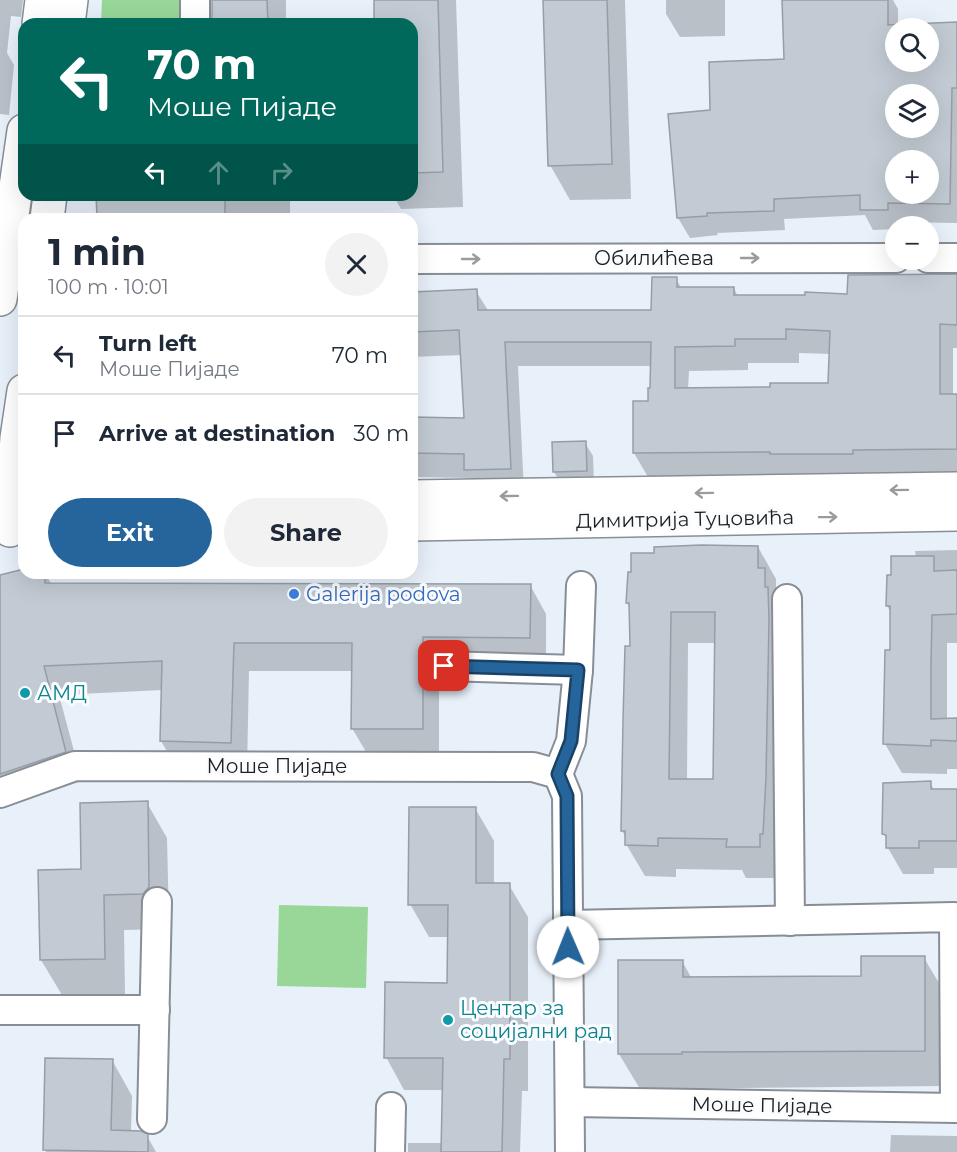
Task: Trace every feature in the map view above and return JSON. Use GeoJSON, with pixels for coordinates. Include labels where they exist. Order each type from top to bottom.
{"type":"FeatureCollection","features":[{"type":"Feature","properties":{"kind":"main road"},"geometry":{"type":"LineString","coordinates":[[40,18],[42,0]]}},
{"type":"Feature","properties":{"kind":"main road"},"geometry":{"type":"LineString","coordinates":[[69,18],[71,0]]}},
{"type":"Feature","properties":{"kind":"main road"},"geometry":{"type":"LineString","coordinates":[[0,299],[15,258],[18,216]]}},
{"type":"Feature","properties":{"kind":"main road"},"geometry":{"type":"LineString","coordinates":[[12,517],[18,473]]}},
{"type":"Feature","properties":{"kind":"main road","name":"Димитрија Туцовића"},"geometry":{"type":"LineString","coordinates":[[418,497],[957,489]]}},
{"type":"Feature","properties":{"kind":"main road","name":"Димитрија Туцовића"},"geometry":{"type":"LineString","coordinates":[[418,524],[957,514]]}},
{"type":"Feature","properties":{"kind":"street"},"geometry":{"type":"LineString","coordinates":[[195,0],[195,18]]}},
{"type":"Feature","properties":{"kind":"street","name":"Обилићева"},"geometry":{"type":"LineString","coordinates":[[418,259],[885,258]]}},
{"type":"Feature","properties":{"kind":"street"},"geometry":{"type":"LineString","coordinates":[[939,258],[957,258]]}},
{"type":"Feature","properties":{"kind":"street"},"geometry":{"type":"LineString","coordinates":[[570,1152],[567,796],[558,774],[571,741],[578,670],[581,586]]}},
{"type":"Feature","properties":{"kind":"street"},"geometry":{"type":"LineString","coordinates":[[787,599],[790,921]]}},
{"type":"Feature","properties":{"kind":"street"},"geometry":{"type":"LineString","coordinates":[[444,666],[578,670]]}},
{"type":"Feature","properties":{"kind":"street","name":"Моше Пијаде"},"geometry":{"type":"LineString","coordinates":[[0,793],[75,766],[533,767],[558,774]]}},
{"type":"Feature","properties":{"kind":"street"},"geometry":{"type":"LineString","coordinates":[[152,1119],[157,902]]}},
{"type":"Feature","properties":{"kind":"street","name":"Моше Пијаде"},"geometry":{"type":"LineString","coordinates":[[568,925],[954,917],[956,1108],[570,1102]]}},
{"type":"Feature","properties":{"kind":"street"},"geometry":{"type":"LineString","coordinates":[[0,1010],[155,1010]]}},
{"type":"Feature","properties":{"kind":"street"},"geometry":{"type":"LineString","coordinates":[[390,1152],[391,1107]]}},
{"type":"Feature","properties":{"kind":"green space"},"geometry":{"type":"Polygon","coordinates":[[[102,0],[188,0],[188,18],[101,18],[102,0]]]}},
{"type":"Feature","properties":{"kind":"green space"},"geometry":{"type":"Polygon","coordinates":[[[279,905],[368,907],[366,988],[277,986],[279,905]]]}},
{"type":"Feature","properties":{"kind":"building"},"geometry":{"type":"Polygon","coordinates":[[[212,0],[267,0],[268,18],[212,18],[212,0]]]}},
{"type":"Feature","properties":{"kind":"building"},"geometry":{"type":"Polygon","coordinates":[[[374,0],[438,0],[443,172],[418,173],[418,18],[374,18],[374,0]]]}},
{"type":"Feature","properties":{"kind":"building"},"geometry":{"type":"Polygon","coordinates":[[[543,0],[607,0],[612,164],[548,166],[543,0]]]}},
{"type":"Feature","properties":{"kind":"building"},"geometry":{"type":"Polygon","coordinates":[[[782,0],[888,0],[888,18],[885,18],[885,72],[939,72],[939,23],[957,22],[957,88],[952,88],[950,204],[939,204],[939,150],[885,150],[885,204],[888,204],[888,210],[860,210],[860,195],[774,199],[774,211],[707,213],[707,216],[677,218],[668,114],[710,110],[709,62],[784,59],[782,0]]]}},
{"type":"Feature","properties":{"kind":"building"},"geometry":{"type":"Polygon","coordinates":[[[96,201],[225,201],[225,213],[97,213],[96,201]]]}},
{"type":"Feature","properties":{"kind":"building"},"geometry":{"type":"Polygon","coordinates":[[[957,274],[957,325],[940,324],[940,394],[957,394],[957,449],[853,450],[853,454],[633,453],[633,401],[648,401],[651,342],[505,342],[511,469],[464,470],[464,454],[418,453],[418,417],[464,418],[459,330],[418,332],[418,292],[477,289],[478,310],[651,310],[652,277],[677,277],[677,287],[734,287],[734,295],[805,295],[805,292],[847,294],[848,275],[957,274]],[[786,329],[786,339],[735,339],[735,346],[675,347],[675,388],[770,387],[770,383],[828,383],[830,331],[786,329]]]}},
{"type":"Feature","properties":{"kind":"building"},"geometry":{"type":"Polygon","coordinates":[[[586,441],[587,471],[553,472],[552,442],[586,441]]]}},
{"type":"Feature","properties":{"kind":"building"},"geometry":{"type":"Polygon","coordinates":[[[758,546],[758,568],[765,568],[765,587],[768,587],[769,620],[766,778],[763,834],[760,834],[760,847],[726,847],[727,839],[658,838],[658,846],[625,845],[625,831],[621,831],[625,646],[630,646],[629,603],[626,603],[628,572],[631,572],[631,553],[654,553],[654,547],[758,546]],[[671,612],[669,779],[713,779],[715,612],[671,612]]]}},
{"type":"Feature","properties":{"kind":"building"},"geometry":{"type":"Polygon","coordinates":[[[891,556],[934,556],[934,571],[957,570],[957,614],[932,615],[931,719],[957,718],[957,741],[931,740],[931,746],[883,744],[885,650],[890,650],[890,606],[886,606],[887,575],[891,575],[891,556]]]}},
{"type":"Feature","properties":{"kind":"building"},"geometry":{"type":"Polygon","coordinates":[[[18,570],[18,579],[45,579],[45,583],[531,584],[530,638],[423,637],[423,729],[351,729],[352,643],[234,643],[231,743],[160,741],[162,661],[44,666],[66,752],[0,774],[0,575],[18,570]]]}},
{"type":"Feature","properties":{"kind":"building"},"geometry":{"type":"Polygon","coordinates":[[[931,781],[931,789],[957,789],[957,841],[919,841],[919,848],[886,848],[886,835],[882,834],[883,783],[931,781]]]}},
{"type":"Feature","properties":{"kind":"building"},"geometry":{"type":"Polygon","coordinates":[[[148,801],[149,887],[143,894],[104,895],[105,959],[40,960],[38,870],[81,869],[80,803],[148,801]]]}},
{"type":"Feature","properties":{"kind":"building"},"geometry":{"type":"Polygon","coordinates":[[[409,807],[476,807],[476,883],[510,883],[510,1059],[504,1059],[502,1152],[441,1152],[443,1058],[384,1058],[385,982],[447,983],[448,905],[408,905],[409,807]]]}},
{"type":"Feature","properties":{"kind":"building"},"geometry":{"type":"Polygon","coordinates":[[[861,956],[925,956],[925,1051],[618,1054],[618,960],[683,960],[683,977],[861,976],[861,956]]]}},
{"type":"Feature","properties":{"kind":"building"},"geometry":{"type":"Polygon","coordinates":[[[45,1058],[113,1059],[111,1130],[141,1131],[148,1134],[148,1152],[43,1150],[45,1058]]]}},
{"type":"Feature","properties":{"kind":"place","name":"Galerija podova"},"geometry":{"type":"Point","coordinates":[294,594]}},
{"type":"Feature","properties":{"kind":"place","name":"АМД"},"geometry":{"type":"Point","coordinates":[25,693]}},
{"type":"Feature","properties":{"kind":"place","name":"Центар за социјални рад"},"geometry":{"type":"Point","coordinates":[448,1020]}},
{"type":"Feature","properties":{"kind":"route"},"geometry":{"type":"LineString","coordinates":[[444,666],[578,670],[571,741],[558,774],[567,796],[568,947]]}}]}
